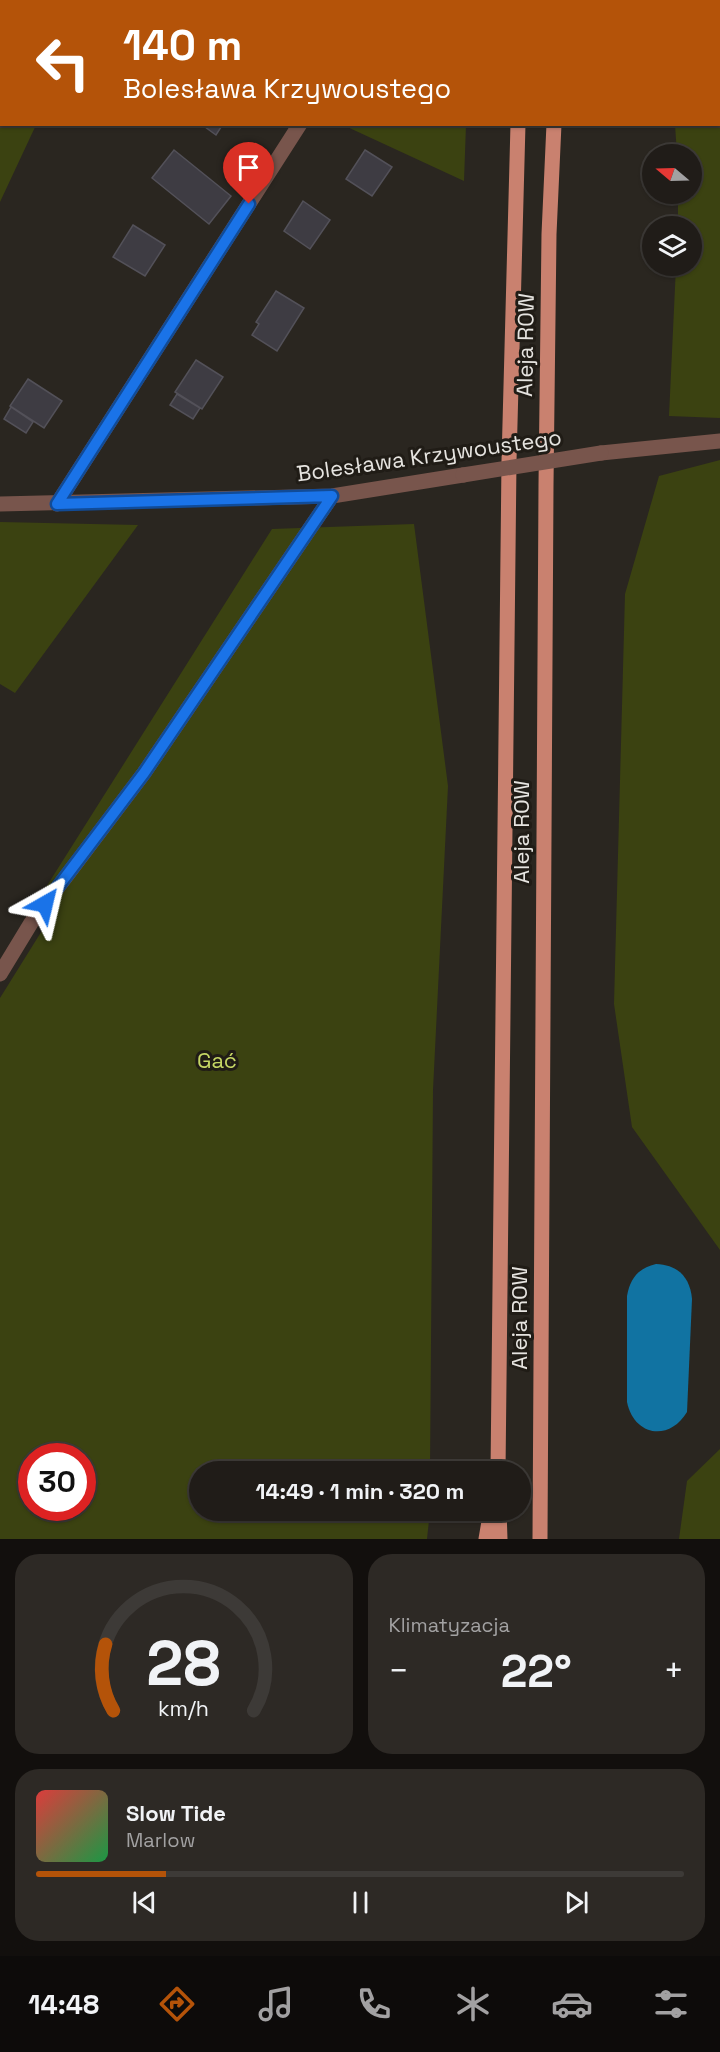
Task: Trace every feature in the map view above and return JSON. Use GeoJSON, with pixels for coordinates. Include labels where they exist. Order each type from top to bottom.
{"type":"FeatureCollection","features":[{"type":"Feature","properties":{"kind":"main road","name":"Aleja ROW"},"geometry":{"type":"LineString","coordinates":[[498,1461],[510,461],[518,126]]}},
{"type":"Feature","properties":{"kind":"main road","name":"Aleja ROW"},"geometry":{"type":"LineString","coordinates":[[540,1539],[546,497],[549,234],[554,126]]}},
{"type":"Feature","properties":{"kind":"main road"},"geometry":{"type":"LineString","coordinates":[[486,1539],[489,1521]]}},
{"type":"Feature","properties":{"kind":"main road"},"geometry":{"type":"LineString","coordinates":[[499,1521],[500,1539]]}},
{"type":"Feature","properties":{"kind":"street"},"geometry":{"type":"LineString","coordinates":[[57,504],[299,126]]}},
{"type":"Feature","properties":{"kind":"street","name":"Bolesława Krzywoustego"},"geometry":{"type":"LineString","coordinates":[[0,504],[332,496],[601,453],[720,441]]}},
{"type":"Feature","properties":{"kind":"street"},"geometry":{"type":"LineString","coordinates":[[0,974],[31,923],[144,773],[332,496]]}},
{"type":"Feature","properties":{"kind":"green space"},"geometry":{"type":"Polygon","coordinates":[[[0,126],[36,126],[0,202],[0,126]]]}},
{"type":"Feature","properties":{"kind":"green space"},"geometry":{"type":"Polygon","coordinates":[[[345,126],[466,126],[464,181],[345,126]]]}},
{"type":"Feature","properties":{"kind":"green space"},"geometry":{"type":"Polygon","coordinates":[[[675,126],[720,126],[720,418],[669,416],[676,276],[702,276],[702,216],[678,216],[678,204],[702,204],[702,144],[676,144],[675,126]]]}},
{"type":"Feature","properties":{"kind":"green space"},"geometry":{"type":"Polygon","coordinates":[[[720,460],[720,1250],[632,1127],[614,1004],[625,594],[659,476],[720,460]]]}},
{"type":"Feature","properties":{"kind":"green space"},"geometry":{"type":"Polygon","coordinates":[[[0,522],[138,525],[15,693],[0,684],[0,522]]]}},
{"type":"Feature","properties":{"kind":"green space","name":"Gać"},"geometry":{"type":"Polygon","coordinates":[[[414,524],[448,786],[433,1090],[430,1461],[189,1461],[189,1521],[429,1521],[427,1539],[0,1539],[0,998],[43,929],[43,892],[272,529],[414,524]]]}},
{"type":"Feature","properties":{"kind":"green space"},"geometry":{"type":"Polygon","coordinates":[[[720,1449],[720,1539],[679,1539],[687,1481],[720,1449]]]}},
{"type":"Feature","properties":{"kind":"water"},"geometry":{"type":"Polygon","coordinates":[[[656,1264],[671,1267],[682,1274],[689,1284],[692,1299],[687,1412],[680,1422],[662,1431],[644,1428],[631,1413],[627,1402],[627,1296],[630,1284],[636,1275],[644,1268],[656,1264]]]}},
{"type":"Feature","properties":{"kind":"building"},"geometry":{"type":"Polygon","coordinates":[[[204,126],[222,126],[216,135],[204,126]]]}},
{"type":"Feature","properties":{"kind":"building"},"geometry":{"type":"Polygon","coordinates":[[[174,150],[231,196],[209,224],[152,178],[174,150]]]}},
{"type":"Feature","properties":{"kind":"building"},"geometry":{"type":"Polygon","coordinates":[[[365,150],[392,167],[372,196],[346,179],[365,150]]]}},
{"type":"Feature","properties":{"kind":"building"},"geometry":{"type":"Polygon","coordinates":[[[303,201],[330,220],[310,249],[284,231],[303,201]]]}},
{"type":"Feature","properties":{"kind":"building"},"geometry":{"type":"Polygon","coordinates":[[[133,225],[165,245],[145,276],[113,257],[133,225]]]}},
{"type":"Feature","properties":{"kind":"building"},"geometry":{"type":"Polygon","coordinates":[[[276,291],[304,308],[277,351],[252,335],[259,324],[256,322],[276,291]]]}},
{"type":"Feature","properties":{"kind":"building"},"geometry":{"type":"Polygon","coordinates":[[[196,360],[223,377],[202,409],[175,392],[196,360]]]}},
{"type":"Feature","properties":{"kind":"building"},"geometry":{"type":"Polygon","coordinates":[[[28,379],[62,401],[44,428],[10,406],[28,379]]]}},
{"type":"Feature","properties":{"kind":"building"},"geometry":{"type":"Polygon","coordinates":[[[177,394],[200,408],[193,419],[170,405],[177,394]]]}},
{"type":"Feature","properties":{"kind":"building"},"geometry":{"type":"Polygon","coordinates":[[[11,407],[33,422],[26,433],[4,419],[11,407]]]}},
{"type":"Feature","properties":{"kind":"route"},"geometry":{"type":"LineString","coordinates":[[45,904],[144,773],[332,496],[57,504],[249,204]]}}]}
